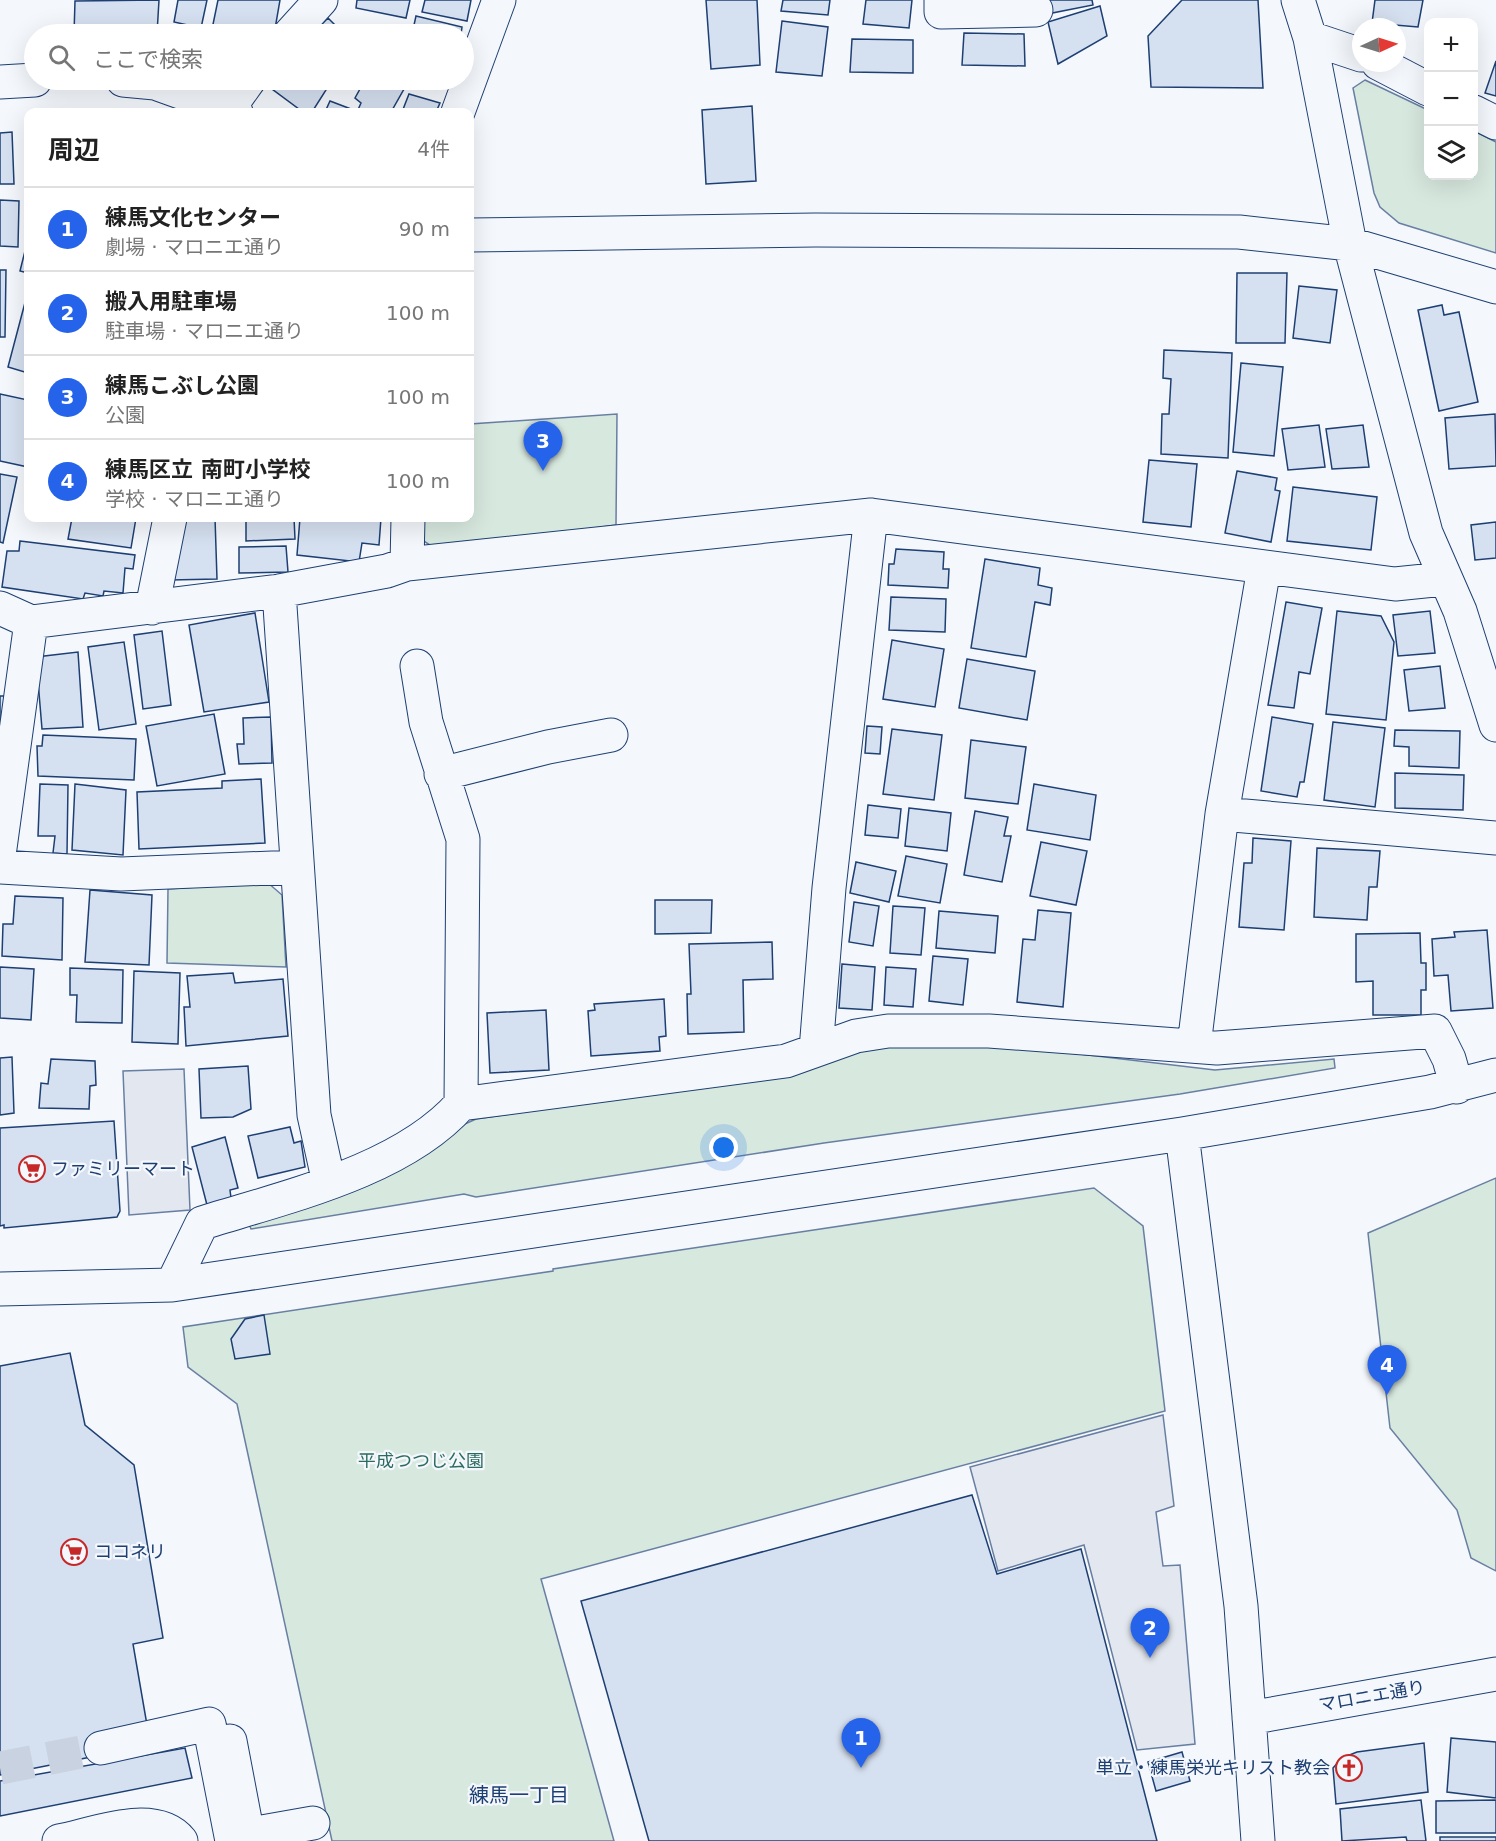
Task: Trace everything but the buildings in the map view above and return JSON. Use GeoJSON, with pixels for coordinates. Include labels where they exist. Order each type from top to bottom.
{"type":"FeatureCollection","features":[{"type":"Feature","properties":{"kind":"street"},"geometry":{"type":"LineString","coordinates":[[299,24],[321,0]]}},
{"type":"Feature","properties":{"kind":"street"},"geometry":{"type":"LineString","coordinates":[[474,68],[499,0]]}},
{"type":"Feature","properties":{"kind":"street"},"geometry":{"type":"LineString","coordinates":[[941,0],[941,12],[1036,10]]}},
{"type":"Feature","properties":{"kind":"street"},"geometry":{"type":"LineString","coordinates":[[1298,0],[1310,38],[1350,244],[1426,533],[1444,579],[1460,611],[1496,725]]}},
{"type":"Feature","properties":{"kind":"street"},"geometry":{"type":"LineString","coordinates":[[1310,38],[1352,52]]}},
{"type":"Feature","properties":{"kind":"street"},"geometry":{"type":"LineString","coordinates":[[1395,72],[1424,87]]}},
{"type":"Feature","properties":{"kind":"street"},"geometry":{"type":"LineString","coordinates":[[0,82],[24,81]]}},
{"type":"Feature","properties":{"kind":"street"},"geometry":{"type":"LineString","coordinates":[[175,90],[227,108]]}},
{"type":"Feature","properties":{"kind":"street"},"geometry":{"type":"LineString","coordinates":[[234,108],[244,90]]}},
{"type":"Feature","properties":{"kind":"street"},"geometry":{"type":"LineString","coordinates":[[459,108],[466,90]]}},
{"type":"Feature","properties":{"kind":"street"},"geometry":{"type":"LineString","coordinates":[[1478,114],[1496,123]]}},
{"type":"Feature","properties":{"kind":"street"},"geometry":{"type":"LineString","coordinates":[[474,236],[815,230],[1239,232],[1350,244],[1496,287]]}},
{"type":"Feature","properties":{"kind":"street"},"geometry":{"type":"LineString","coordinates":[[0,608],[31,622],[279,591],[387,571],[407,564],[871,515],[1395,584],[1444,579]]}},
{"type":"Feature","properties":{"kind":"street"},"geometry":{"type":"LineString","coordinates":[[816,1050],[829,888],[871,515]]}},
{"type":"Feature","properties":{"kind":"street"},"geometry":{"type":"LineString","coordinates":[[152,608],[169,522]]}},
{"type":"Feature","properties":{"kind":"street"},"geometry":{"type":"LineString","coordinates":[[407,564],[408,522]]}},
{"type":"Feature","properties":{"kind":"street"},"geometry":{"type":"LineString","coordinates":[[1194,1046],[1222,814],[1264,568]]}},
{"type":"Feature","properties":{"kind":"street"},"geometry":{"type":"LineString","coordinates":[[279,591],[314,1115],[329,1183]]}},
{"type":"Feature","properties":{"kind":"street"},"geometry":{"type":"LineString","coordinates":[[0,848],[31,622]]}},
{"type":"Feature","properties":{"kind":"street"},"geometry":{"type":"LineString","coordinates":[[417,666],[426,722],[463,839],[461,1104]]}},
{"type":"Feature","properties":{"kind":"street"},"geometry":{"type":"LineString","coordinates":[[441,774],[548,747],[610,735]]}},
{"type":"Feature","properties":{"kind":"street"},"geometry":{"type":"LineString","coordinates":[[1222,814],[1496,838]]}},
{"type":"Feature","properties":{"kind":"street"},"geometry":{"type":"LineString","coordinates":[[0,867],[121,874],[296,867]]}},
{"type":"Feature","properties":{"kind":"street"},"geometry":{"type":"LineString","coordinates":[[172,1285],[202,1223],[329,1183],[393,1155],[450,1116],[461,1104],[786,1060],[856,1036],[920,1029],[1033,1034],[1217,1048],[1435,1031],[1449,1059],[1457,1087]]}},
{"type":"Feature","properties":{"kind":"street"},"geometry":{"type":"LineString","coordinates":[[0,1289],[172,1285],[1182,1134],[1457,1087],[1496,1075]]}},
{"type":"Feature","properties":{"kind":"street"},"geometry":{"type":"LineString","coordinates":[[1182,1134],[1241,1606],[1258,1841]]}},
{"type":"Feature","properties":{"kind":"street","name":"マロニエ通り"},"geometry":{"type":"LineString","coordinates":[[1249,1718],[1496,1674]]}},
{"type":"Feature","properties":{"kind":"street"},"geometry":{"type":"LineString","coordinates":[[101,1748],[209,1724],[232,1841]]}},
{"type":"Feature","properties":{"kind":"street"},"geometry":{"type":"LineString","coordinates":[[213,1744],[230,1741],[249,1841]]}},
{"type":"Feature","properties":{"kind":"street"},"geometry":{"type":"LineString","coordinates":[[264,1841],[262,1832],[313,1823]]}},
{"type":"Feature","properties":{"kind":"street"},"geometry":{"type":"LineString","coordinates":[[59,1841],[134,1826],[156,1824],[171,1830],[181,1841]]}},
{"type":"Feature","properties":{"kind":"green space"},"geometry":{"type":"Polygon","coordinates":[[[1365,80],[1424,108],[1424,180],[1478,180],[1478,133],[1496,142],[1496,253],[1399,223],[1380,207],[1374,193],[1353,88],[1365,80]]]}},
{"type":"Feature","properties":{"kind":"green space"},"geometry":{"type":"Polygon","coordinates":[[[617,414],[616,525],[436,549],[416,536],[417,522],[474,522],[474,424],[617,414]]]}},
{"type":"Feature","properties":{"kind":"green space"},"geometry":{"type":"Polygon","coordinates":[[[267,882],[282,895],[286,967],[167,963],[168,889],[267,882]]]}},
{"type":"Feature","properties":{"kind":"green space"},"geometry":{"type":"Polygon","coordinates":[[[1003,1045],[1215,1070],[1334,1059],[1335,1068],[1180,1094],[824,1143],[476,1197],[464,1194],[251,1229],[248,1222],[476,1119],[794,1072],[872,1046],[1003,1045]]]}},
{"type":"Feature","properties":{"kind":"green space"},"geometry":{"type":"Polygon","coordinates":[[[1496,1178],[1496,1571],[1471,1558],[1457,1510],[1390,1428],[1368,1233],[1496,1178]]]}},
{"type":"Feature","properties":{"kind":"green space","name":"平成つつじ公園"},"geometry":{"type":"Polygon","coordinates":[[[1094,1188],[1143,1226],[1165,1411],[541,1579],[614,1841],[332,1841],[237,1404],[188,1367],[183,1327],[1094,1188]]]}},
{"type":"Feature","properties":{"kind":"shaded area"},"geometry":{"type":"Polygon","coordinates":[[[184,1069],[190,1210],[129,1215],[123,1071],[184,1069]]]}},
{"type":"Feature","properties":{"kind":"shaded area"},"geometry":{"type":"Polygon","coordinates":[[[1163,1415],[1174,1506],[1156,1512],[1163,1566],[1180,1565],[1195,1744],[1137,1750],[1084,1545],[998,1571],[970,1467],[1163,1415]]]}},
{"type":"Feature","properties":{"kind":"tunnel"},"geometry":{"type":"LineString","coordinates":[[0,1768],[101,1748]]}},
{"type":"Feature","properties":{"kind":"place","name":"練馬こぶし公園"},"geometry":{"type":"Point","coordinates":[543,471]}},
{"type":"Feature","properties":{"kind":"place","name":"ファミリーマート"},"geometry":{"type":"Point","coordinates":[32,1169]}},
{"type":"Feature","properties":{"kind":"place","name":"練馬区立 南町小学校"},"geometry":{"type":"Point","coordinates":[1387,1395]}},
{"type":"Feature","properties":{"kind":"place","name":"ココネリ"},"geometry":{"type":"Point","coordinates":[74,1552]}},
{"type":"Feature","properties":{"kind":"place","name":"搬入用駐車場"},"geometry":{"type":"Point","coordinates":[1150,1658]}},
{"type":"Feature","properties":{"kind":"place","name":"練馬文化センター"},"geometry":{"type":"Point","coordinates":[861,1768]}},
{"type":"Feature","properties":{"kind":"place","name":"単立・練馬栄光キリスト教会"},"geometry":{"type":"Point","coordinates":[1349,1768]}},
{"type":"Feature","properties":{"kind":"district","name":"練馬一丁目"},"geometry":{"type":"Point","coordinates":[519,1795]}}]}
